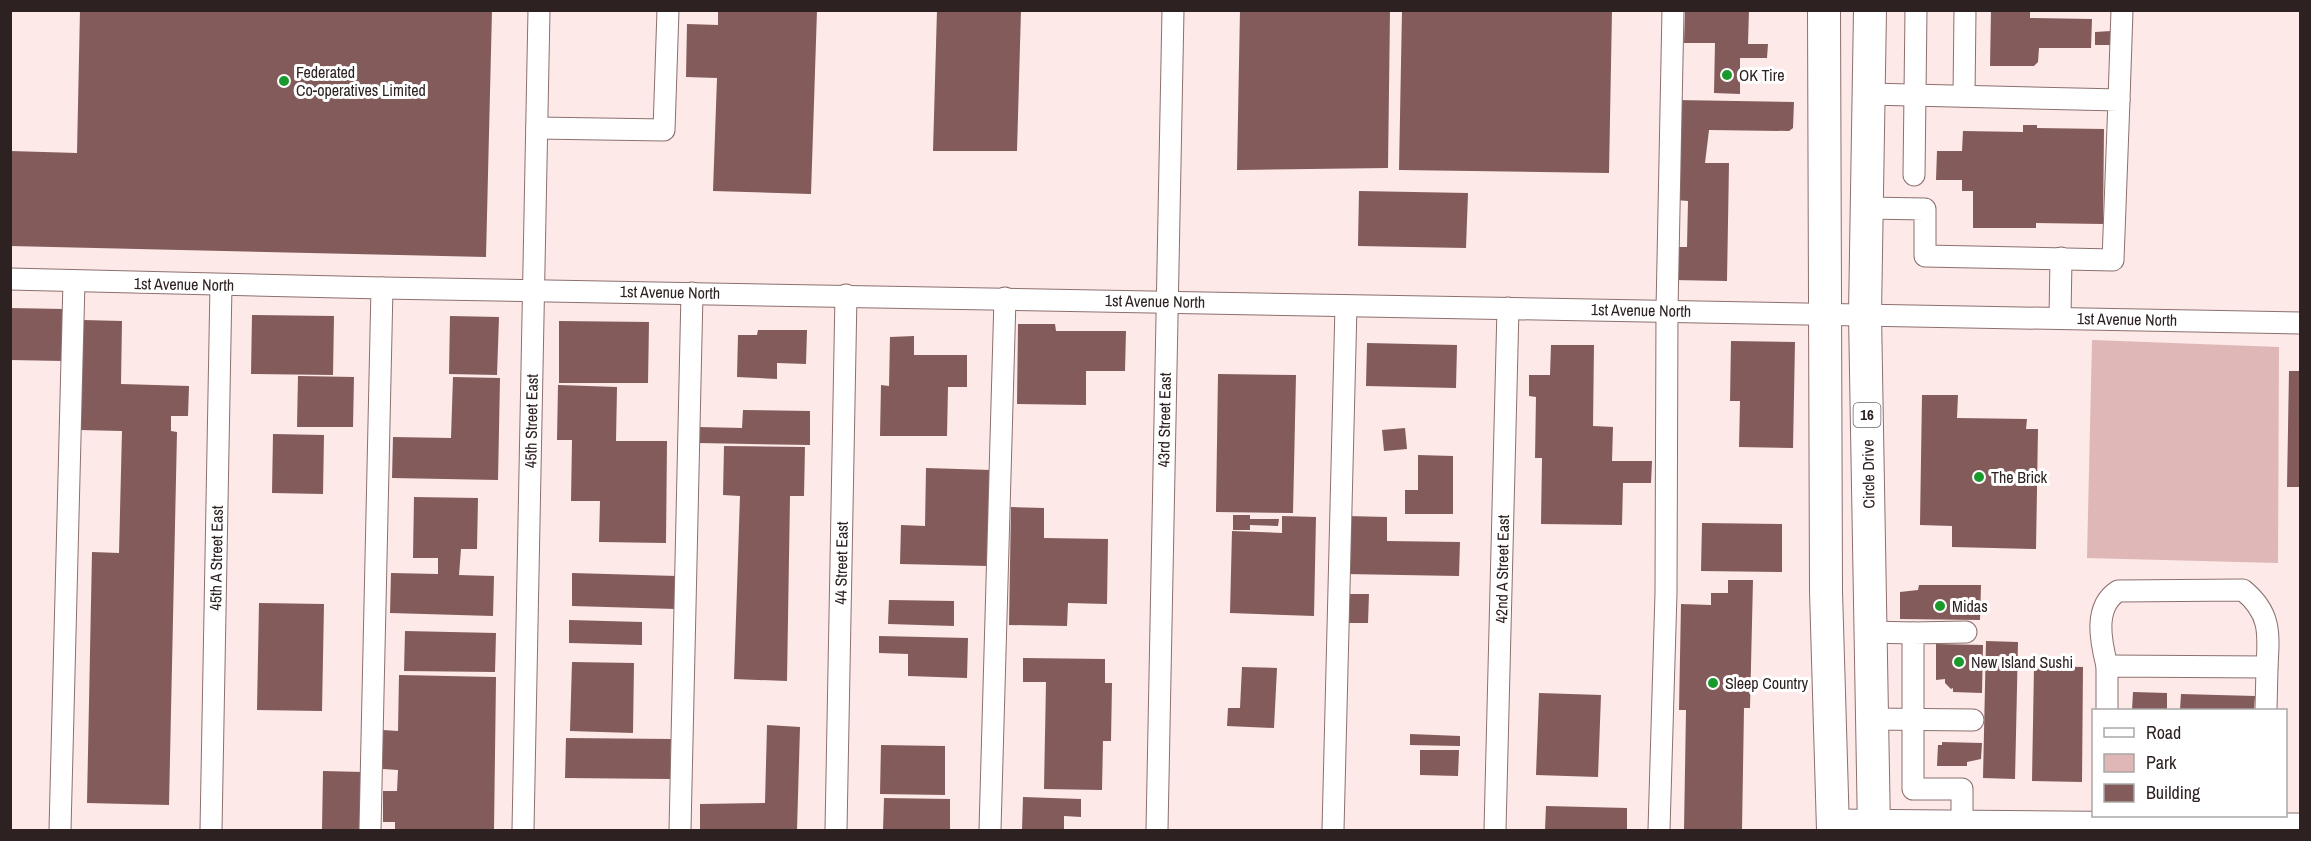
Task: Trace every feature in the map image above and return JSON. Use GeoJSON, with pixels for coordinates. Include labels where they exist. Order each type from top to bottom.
{"type":"FeatureCollection","features":[{"type":"Feature","properties":{"kind":"highway"},"geometry":{"type":"LineString","coordinates":[[1824,10],[1826,591],[1833,825]]}},
{"type":"Feature","properties":{"kind":"highway","name":"Circle Drive"},"geometry":{"type":"LineString","coordinates":[[1870,10],[1865,314],[1874,825]]}},
{"type":"Feature","properties":{"kind":"street","name":"45th Street East"},"geometry":{"type":"LineString","coordinates":[[524,831],[539,10]]}},
{"type":"Feature","properties":{"kind":"street"},"geometry":{"type":"LineString","coordinates":[[537,128],[664,130],[668,10]]}},
{"type":"Feature","properties":{"kind":"street","name":"43rd Street East"},"geometry":{"type":"LineString","coordinates":[[1157,831],[1173,10]]}},
{"type":"Feature","properties":{"kind":"street"},"geometry":{"type":"LineString","coordinates":[[1659,831],[1666,593],[1667,310],[1673,10]]}},
{"type":"Feature","properties":{"kind":"street"},"geometry":{"type":"LineString","coordinates":[[1914,175],[1916,10]]}},
{"type":"Feature","properties":{"kind":"street"},"geometry":{"type":"LineString","coordinates":[[1964,96],[1965,10]]}},
{"type":"Feature","properties":{"kind":"street"},"geometry":{"type":"LineString","coordinates":[[1866,208],[1925,209],[1925,256],[2113,260],[2122,10]]}},
{"type":"Feature","properties":{"kind":"street"},"geometry":{"type":"LineString","coordinates":[[1869,94],[2119,100]]}},
{"type":"Feature","properties":{"kind":"street"},"geometry":{"type":"LineString","coordinates":[[2060,318],[2061,258]]}},
{"type":"Feature","properties":{"kind":"street","name":"1st Avenue North"},"geometry":{"type":"LineString","coordinates":[[10,279],[534,291],[2301,322]]}},
{"type":"Feature","properties":{"kind":"street"},"geometry":{"type":"LineString","coordinates":[[60,831],[74,281]]}},
{"type":"Feature","properties":{"kind":"street","name":"45th A Street East"},"geometry":{"type":"LineString","coordinates":[[211,831],[221,285]]}},
{"type":"Feature","properties":{"kind":"street"},"geometry":{"type":"LineString","coordinates":[[370,831],[382,288]]}},
{"type":"Feature","properties":{"kind":"street"},"geometry":{"type":"LineString","coordinates":[[681,831],[692,293]]}},
{"type":"Feature","properties":{"kind":"street","name":"44 Street East"},"geometry":{"type":"LineString","coordinates":[[836,831],[846,295]]}},
{"type":"Feature","properties":{"kind":"street"},"geometry":{"type":"LineString","coordinates":[[990,831],[1005,298]]}},
{"type":"Feature","properties":{"kind":"street"},"geometry":{"type":"LineString","coordinates":[[1333,831],[1346,306]]}},
{"type":"Feature","properties":{"kind":"street","name":"42nd A Street East"},"geometry":{"type":"LineString","coordinates":[[1495,831],[1508,308]]}},
{"type":"Feature","properties":{"kind":"street"},"geometry":{"type":"LineString","coordinates":[[2107,709],[2107,666],[2100,632],[2103,608],[2109,597],[2118,591],[2243,590],[2256,600],[2265,615],[2269,637],[2266,709]]}},
{"type":"Feature","properties":{"kind":"street"},"geometry":{"type":"LineString","coordinates":[[1870,633],[1966,632]]}},
{"type":"Feature","properties":{"kind":"street"},"geometry":{"type":"LineString","coordinates":[[1913,633],[1913,789],[1962,789],[1962,821]]}},
{"type":"Feature","properties":{"kind":"street"},"geometry":{"type":"LineString","coordinates":[[2107,666],[2267,667]]}},
{"type":"Feature","properties":{"kind":"street"},"geometry":{"type":"LineString","coordinates":[[1872,719],[1973,720]]}},
{"type":"Feature","properties":{"kind":"street"},"geometry":{"type":"LineString","coordinates":[[1833,825],[1962,821],[2046,826],[2106,819],[2264,820],[2301,824]]}},
{"type":"Feature","properties":{"kind":"green space"},"geometry":{"type":"Polygon","coordinates":[[[2092,340],[2279,347],[2278,563],[2087,558],[2092,340]]]}},
{"type":"Feature","properties":{"kind":"building","name":"Federated Co-operatives Limited"},"geometry":{"type":"Polygon","coordinates":[[[80,10],[492,10],[486,257],[10,246],[10,151],[77,153],[80,10]]]}},
{"type":"Feature","properties":{"kind":"building"},"geometry":{"type":"Polygon","coordinates":[[[718,10],[817,10],[811,194],[713,191],[717,78],[686,77],[687,24],[718,25],[718,10]]]}},
{"type":"Feature","properties":{"kind":"building"},"geometry":{"type":"Polygon","coordinates":[[[937,10],[1021,10],[1017,151],[933,151],[937,10]]]}},
{"type":"Feature","properties":{"kind":"building"},"geometry":{"type":"Polygon","coordinates":[[[1240,10],[1390,10],[1388,168],[1237,170],[1240,10]]]}},
{"type":"Feature","properties":{"kind":"building"},"geometry":{"type":"Polygon","coordinates":[[[1402,10],[1612,10],[1609,173],[1399,170],[1402,10]]]}},
{"type":"Feature","properties":{"kind":"building"},"geometry":{"type":"Polygon","coordinates":[[[1685,10],[1749,10],[1748,44],[1768,44],[1767,58],[1740,58],[1740,94],[1714,93],[1715,43],[1684,43],[1685,10]]]}},
{"type":"Feature","properties":{"kind":"building"},"geometry":{"type":"Polygon","coordinates":[[[1991,10],[2030,10],[2030,18],[2092,19],[2091,48],[2039,48],[2038,62],[2034,66],[1990,66],[1991,10]]]}},
{"type":"Feature","properties":{"kind":"building"},"geometry":{"type":"Polygon","coordinates":[[[2111,31],[2111,45],[2095,45],[2095,32],[2111,31]]]}},
{"type":"Feature","properties":{"kind":"building"},"geometry":{"type":"Polygon","coordinates":[[[1676,100],[1794,102],[1793,128],[1789,131],[1709,130],[1705,163],[1729,163],[1727,281],[1673,280],[1673,247],[1687,247],[1688,201],[1676,200],[1676,100]]]}},
{"type":"Feature","properties":{"kind":"building"},"geometry":{"type":"Polygon","coordinates":[[[2023,125],[2037,125],[2037,128],[2104,129],[2103,224],[2036,223],[2036,228],[1973,228],[1973,191],[1962,191],[1962,180],[1936,180],[1937,151],[1962,151],[1963,131],[2023,132],[2023,125]]]}},
{"type":"Feature","properties":{"kind":"building"},"geometry":{"type":"Polygon","coordinates":[[[1359,191],[1468,193],[1466,248],[1358,246],[1359,191]]]}},
{"type":"Feature","properties":{"kind":"building"},"geometry":{"type":"Polygon","coordinates":[[[10,308],[64,309],[64,361],[10,360],[10,308]]]}},
{"type":"Feature","properties":{"kind":"building"},"geometry":{"type":"Polygon","coordinates":[[[252,315],[334,316],[333,375],[251,374],[252,315]]]}},
{"type":"Feature","properties":{"kind":"building"},"geometry":{"type":"Polygon","coordinates":[[[450,316],[499,317],[497,375],[449,374],[450,316]]]}},
{"type":"Feature","properties":{"kind":"building"},"geometry":{"type":"Polygon","coordinates":[[[83,320],[122,321],[121,384],[189,386],[188,416],[171,416],[171,431],[177,432],[169,805],[87,803],[92,552],[119,553],[122,431],[80,430],[83,320]]]}},
{"type":"Feature","properties":{"kind":"building"},"geometry":{"type":"Polygon","coordinates":[[[559,321],[649,322],[648,383],[559,383],[559,321]]]}},
{"type":"Feature","properties":{"kind":"building"},"geometry":{"type":"Polygon","coordinates":[[[1018,324],[1055,324],[1056,331],[1126,331],[1125,371],[1086,371],[1086,405],[1017,404],[1018,324]]]}},
{"type":"Feature","properties":{"kind":"building"},"geometry":{"type":"Polygon","coordinates":[[[758,330],[807,330],[806,364],[777,363],[777,379],[737,377],[738,335],[757,335],[758,330]]]}},
{"type":"Feature","properties":{"kind":"building"},"geometry":{"type":"Polygon","coordinates":[[[914,336],[914,355],[967,355],[967,387],[948,387],[947,436],[880,436],[881,385],[889,386],[890,337],[914,336]]]}},
{"type":"Feature","properties":{"kind":"building"},"geometry":{"type":"Polygon","coordinates":[[[1731,341],[1795,342],[1793,448],[1739,447],[1740,401],[1730,401],[1731,341]]]}},
{"type":"Feature","properties":{"kind":"building"},"geometry":{"type":"Polygon","coordinates":[[[1367,343],[1457,345],[1456,388],[1366,386],[1367,343]]]}},
{"type":"Feature","properties":{"kind":"building"},"geometry":{"type":"Polygon","coordinates":[[[1551,345],[1594,345],[1593,426],[1613,427],[1612,461],[1652,461],[1651,483],[1623,483],[1622,525],[1541,524],[1542,458],[1535,458],[1536,397],[1529,396],[1529,375],[1550,375],[1551,345]]]}},
{"type":"Feature","properties":{"kind":"building"},"geometry":{"type":"Polygon","coordinates":[[[2289,371],[2300,371],[2300,487],[2287,487],[2289,371]]]}},
{"type":"Feature","properties":{"kind":"building"},"geometry":{"type":"Polygon","coordinates":[[[1218,374],[1296,375],[1293,513],[1216,512],[1218,374]]]}},
{"type":"Feature","properties":{"kind":"building"},"geometry":{"type":"Polygon","coordinates":[[[298,376],[354,377],[353,427],[297,427],[298,376]]]}},
{"type":"Feature","properties":{"kind":"building"},"geometry":{"type":"Polygon","coordinates":[[[453,377],[500,378],[498,480],[392,478],[393,437],[451,438],[453,377]]]}},
{"type":"Feature","properties":{"kind":"building"},"geometry":{"type":"Polygon","coordinates":[[[558,385],[617,387],[616,441],[667,441],[666,543],[599,542],[600,501],[571,501],[572,440],[557,440],[558,385]]]}},
{"type":"Feature","properties":{"kind":"building","name":"The Brick"},"geometry":{"type":"Polygon","coordinates":[[[1922,395],[1958,395],[1957,418],[2027,419],[2026,429],[2038,429],[2036,549],[1952,547],[1952,526],[1920,525],[1922,395]]]}},
{"type":"Feature","properties":{"kind":"building"},"geometry":{"type":"Polygon","coordinates":[[[743,410],[810,411],[810,445],[699,443],[699,427],[742,428],[743,410]]]}},
{"type":"Feature","properties":{"kind":"building"},"geometry":{"type":"Polygon","coordinates":[[[1405,428],[1407,449],[1384,451],[1382,430],[1405,428]]]}},
{"type":"Feature","properties":{"kind":"building"},"geometry":{"type":"Polygon","coordinates":[[[273,434],[324,435],[323,494],[272,493],[273,434]]]}},
{"type":"Feature","properties":{"kind":"building"},"geometry":{"type":"Polygon","coordinates":[[[724,446],[805,447],[804,496],[790,496],[787,681],[734,679],[740,496],[723,495],[724,446]]]}},
{"type":"Feature","properties":{"kind":"building"},"geometry":{"type":"Polygon","coordinates":[[[1418,455],[1453,456],[1453,514],[1405,514],[1405,490],[1418,490],[1418,455]]]}},
{"type":"Feature","properties":{"kind":"building"},"geometry":{"type":"Polygon","coordinates":[[[926,468],[991,470],[988,566],[900,564],[901,525],[925,526],[926,468]]]}},
{"type":"Feature","properties":{"kind":"building"},"geometry":{"type":"Polygon","coordinates":[[[414,497],[478,498],[477,549],[461,549],[459,575],[494,576],[493,616],[390,613],[391,573],[438,574],[438,558],[413,558],[414,497]]]}},
{"type":"Feature","properties":{"kind":"building"},"geometry":{"type":"Polygon","coordinates":[[[1011,507],[1044,508],[1044,538],[1108,539],[1107,604],[1068,603],[1067,626],[1009,625],[1011,507]]]}},
{"type":"Feature","properties":{"kind":"building"},"geometry":{"type":"Polygon","coordinates":[[[1233,515],[1250,515],[1250,519],[1279,519],[1278,526],[1250,525],[1250,530],[1233,530],[1233,515]]]}},
{"type":"Feature","properties":{"kind":"building"},"geometry":{"type":"Polygon","coordinates":[[[1282,516],[1316,517],[1314,616],[1230,613],[1232,531],[1282,533],[1282,516]]]}},
{"type":"Feature","properties":{"kind":"building"},"geometry":{"type":"Polygon","coordinates":[[[1347,516],[1387,517],[1387,541],[1460,542],[1459,576],[1345,574],[1347,516]]]}},
{"type":"Feature","properties":{"kind":"building"},"geometry":{"type":"Polygon","coordinates":[[[1702,523],[1782,524],[1782,572],[1701,571],[1702,523]]]}},
{"type":"Feature","properties":{"kind":"building"},"geometry":{"type":"Polygon","coordinates":[[[572,573],[677,576],[676,609],[572,606],[572,573]]]}},
{"type":"Feature","properties":{"kind":"building"},"geometry":{"type":"Polygon","coordinates":[[[1728,580],[1753,580],[1750,708],[1744,708],[1742,830],[1684,830],[1686,710],[1679,710],[1681,604],[1711,605],[1711,593],[1728,593],[1728,580]]]}},
{"type":"Feature","properties":{"kind":"building","name":"Midas"},"geometry":{"type":"Polygon","coordinates":[[[1919,585],[1981,585],[1980,620],[1900,619],[1900,592],[1918,590],[1919,585]]]}},
{"type":"Feature","properties":{"kind":"building"},"geometry":{"type":"Polygon","coordinates":[[[1350,594],[1369,594],[1368,623],[1349,623],[1350,594]]]}},
{"type":"Feature","properties":{"kind":"building"},"geometry":{"type":"Polygon","coordinates":[[[889,600],[954,601],[954,626],[888,624],[889,600]]]}},
{"type":"Feature","properties":{"kind":"building"},"geometry":{"type":"Polygon","coordinates":[[[259,603],[324,604],[322,711],[257,710],[259,603]]]}},
{"type":"Feature","properties":{"kind":"building"},"geometry":{"type":"Polygon","coordinates":[[[569,620],[642,622],[642,645],[569,643],[569,620]]]}},
{"type":"Feature","properties":{"kind":"building"},"geometry":{"type":"Polygon","coordinates":[[[405,631],[496,633],[495,672],[404,671],[405,631]]]}},
{"type":"Feature","properties":{"kind":"building"},"geometry":{"type":"Polygon","coordinates":[[[879,636],[968,638],[967,678],[908,676],[908,654],[879,653],[879,636]]]}},
{"type":"Feature","properties":{"kind":"building"},"geometry":{"type":"Polygon","coordinates":[[[1986,641],[2018,642],[2015,779],[1983,778],[1986,641]]]}},
{"type":"Feature","properties":{"kind":"building","name":"New Island Sushi"},"geometry":{"type":"Polygon","coordinates":[[[1936,644],[1983,645],[1982,693],[1953,692],[1953,688],[1951,689],[1945,683],[1945,679],[1936,680],[1936,644]]]}},
{"type":"Feature","properties":{"kind":"building"},"geometry":{"type":"Polygon","coordinates":[[[1023,658],[1105,659],[1105,683],[1112,683],[1111,741],[1103,741],[1102,790],[1044,789],[1046,682],[1023,682],[1023,658]]]}},
{"type":"Feature","properties":{"kind":"building"},"geometry":{"type":"Polygon","coordinates":[[[572,662],[634,663],[633,733],[570,731],[572,662]]]}},
{"type":"Feature","properties":{"kind":"building"},"geometry":{"type":"Polygon","coordinates":[[[2034,666],[2083,667],[2082,782],[2032,781],[2034,666]]]}},
{"type":"Feature","properties":{"kind":"building"},"geometry":{"type":"Polygon","coordinates":[[[1242,667],[1277,668],[1274,728],[1227,726],[1228,708],[1240,708],[1242,667]]]}},
{"type":"Feature","properties":{"kind":"building"},"geometry":{"type":"Polygon","coordinates":[[[399,675],[496,677],[494,830],[395,830],[395,822],[383,822],[383,791],[397,791],[398,770],[383,769],[383,730],[398,731],[399,675]]]}},
{"type":"Feature","properties":{"kind":"building"},"geometry":{"type":"Polygon","coordinates":[[[2133,692],[2167,693],[2167,709],[2132,709],[2133,692]]]}},
{"type":"Feature","properties":{"kind":"building"},"geometry":{"type":"Polygon","coordinates":[[[1539,693],[1601,695],[1598,777],[1536,775],[1539,693]]]}},
{"type":"Feature","properties":{"kind":"building"},"geometry":{"type":"Polygon","coordinates":[[[2181,694],[2255,696],[2254,709],[2180,709],[2181,694]]]}},
{"type":"Feature","properties":{"kind":"building"},"geometry":{"type":"Polygon","coordinates":[[[767,725],[800,727],[797,830],[700,830],[700,804],[765,803],[767,725]]]}},
{"type":"Feature","properties":{"kind":"building"},"geometry":{"type":"Polygon","coordinates":[[[1410,734],[1460,736],[1460,746],[1410,745],[1410,734]]]}},
{"type":"Feature","properties":{"kind":"building"},"geometry":{"type":"Polygon","coordinates":[[[566,738],[671,739],[670,779],[565,778],[566,738]]]}},
{"type":"Feature","properties":{"kind":"building"},"geometry":{"type":"Polygon","coordinates":[[[1942,742],[1982,743],[1981,759],[1967,762],[1967,766],[1937,766],[1938,745],[1942,745],[1942,742]]]}},
{"type":"Feature","properties":{"kind":"building"},"geometry":{"type":"Polygon","coordinates":[[[881,745],[945,746],[945,795],[880,794],[881,745]]]}},
{"type":"Feature","properties":{"kind":"building"},"geometry":{"type":"Polygon","coordinates":[[[1420,750],[1459,750],[1458,776],[1420,775],[1420,750]]]}},
{"type":"Feature","properties":{"kind":"building"},"geometry":{"type":"Polygon","coordinates":[[[323,771],[363,772],[362,830],[322,830],[323,771]]]}},
{"type":"Feature","properties":{"kind":"building"},"geometry":{"type":"Polygon","coordinates":[[[1023,797],[1081,799],[1081,817],[1064,816],[1064,830],[1022,830],[1023,797]]]}},
{"type":"Feature","properties":{"kind":"building"},"geometry":{"type":"Polygon","coordinates":[[[884,798],[950,799],[950,830],[883,830],[884,798]]]}},
{"type":"Feature","properties":{"kind":"building"},"geometry":{"type":"Polygon","coordinates":[[[1546,806],[1627,808],[1627,830],[1545,830],[1546,806]]]}},
{"type":"Feature","properties":{"kind":"place","name":"OK Tire"},"geometry":{"type":"Point","coordinates":[1727,75]}},
{"type":"Feature","properties":{"kind":"place","name":"Federated Co-operatives Limited"},"geometry":{"type":"Point","coordinates":[284,81]}},
{"type":"Feature","properties":{"kind":"place","name":"The Brick"},"geometry":{"type":"Point","coordinates":[1979,477]}},
{"type":"Feature","properties":{"kind":"place","name":"Midas"},"geometry":{"type":"Point","coordinates":[1940,606]}},
{"type":"Feature","properties":{"kind":"place","name":"New Island Sushi"},"geometry":{"type":"Point","coordinates":[1959,662]}},
{"type":"Feature","properties":{"kind":"place","name":"Sleep Country"},"geometry":{"type":"Point","coordinates":[1713,683]}}]}
